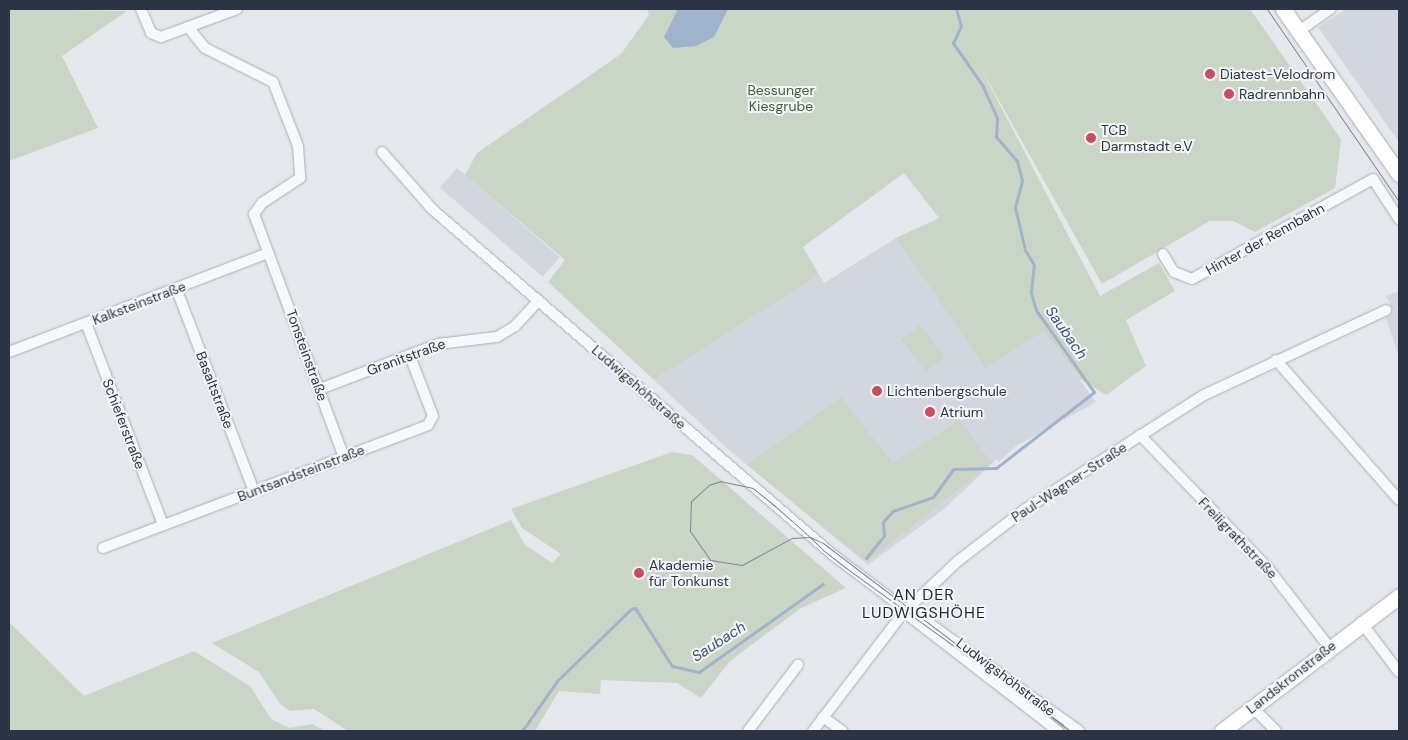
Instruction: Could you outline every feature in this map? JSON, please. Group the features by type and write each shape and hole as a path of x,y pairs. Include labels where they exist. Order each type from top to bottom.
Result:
{"main road":[{"path":"1283,9 1399,174"},
{"name":"Landskronstraße","path":"1361,622 1399,588"},
{"name":"Landskronstraße","path":"1222,731 1361,622 1399,596"}],"street":[{"path":"141,9 156,37 237,9"},
{"path":"1299,32 1331,9"},
{"name":"Tonsteinstraße","path":"188,27 205,48 273,82 298,146 300,178 262,203 254,214 344,457"},
{"name":"Ludwigshöhstraße","path":"382,152 432,209 833,555 906,610 1058,731"},
{"name":"Hinter der Rennbahn","path":"1163,254 1174,272 1192,279 1373,180 1399,219"},
{"name":"Kalksteinstraße","path":"9,352 268,253"},
{"name":"Basaltstraße","path":"176,288 254,491"},
{"name":"Granitstraße","path":"320,389 449,341 497,337 515,326 539,300"},
{"name":"Paul-Wagner-Straße","path":"813,731 906,610 958,560 1024,510 1204,395 1386,310"},
{"name":"Schieferstraße","path":"86,323 163,526"},
{"name":"Buntsandsteinstraße","path":"103,548 344,457 433,421 410,356"},
{"path":"1276,360 1399,500"},
{"name":"Freiligrathstraße","path":"1140,435 1268,568 1329,647"},
{"name":"Ludwigshöhstraße","path":"906,610 1079,731"},
{"path":"1361,622 1399,672"},
{"path":"748,731 798,665"},
{"path":"1252,707 1276,731"},
{"path":"823,717 842,731"}],"shaded area":[{"path":"1346,9 1399,9 1399,142 1318,27"},
{"path":"457,168 560,257 543,277 440,188"},
{"name":"Lichtenbergschule","path":"896,238 939,301 1044,331 1096,402 1016,446 999,462 997,459 945,508 868,565 729,450 654,380 819,275 824,283"},
{"path":"1399,291 1399,355 1385,316 1394,312 1386,296"}],"green space":[{"path":"9,9 127,11 62,56 98,128 9,161"},
{"name":"Bessunger Kiesgrube","path":"647,9 1250,9 1341,139 1335,188 1255,232 1233,221 1210,221 1102,284 978,63 1100,296 1159,263 1175,291 1126,320 1146,366 1106,395 1080,379 1044,331 985,368 896,238 939,218 904,173 803,247 819,275 654,380 548,282 565,260 465,175 477,153 621,54 649,15"},
{"path":"920,325 945,357 926,372 901,340"},
{"path":"841,397 893,463 959,420 992,463 867,562 747,465"},
{"path":"672,452 692,455 846,588 801,608 730,661 701,698 677,683 601,680 600,694 559,691 535,731 348,731 314,709 290,711 280,704 259,672 212,643 511,520 525,545 552,563 561,554 522,528 511,509"},
{"path":"9,622 84,696 194,651 250,686 271,719 290,728 312,724 325,731 9,731"}],"water":[{"path":"678,9 728,9 714,37 696,46 673,48 664,37"}],"waterway":[{"name":"Saubach","path":"866,558 884,536 883,522 893,511 933,497 953,469 996,468 1094,392 1036,310 1031,292 1034,265 1025,250 1015,207 1022,180 1017,161 996,137 997,118 983,86 953,43 961,26 956,9"},
{"name":"Saubach","path":"522,731 557,681 631,609 635,608 672,666 699,672 823,584"}],"tram line":[{"path":"1267,9 1399,202"},
{"path":"1063,725 846,568 823,550 810,537 753,488 721,481 709,485 691,501 690,531 710,560 742,565 792,538 810,537 823,543 1071,731"}],"place":[{"name":"Diatest-Velodrom","path":"1210,74"},
{"name":"Radrennbahn","path":"1229,94"},
{"name":"TCB Darmstadt e.V","path":"1091,138"},
{"name":"Lichtenbergschule","path":"877,391"},
{"name":"Atrium","path":"930,412"},
{"name":"Akademie für Tonkunst","path":"639,573"}],"district":[{"name":"AN DER LUDWIGSHÖHE","path":"924,604"}]}
